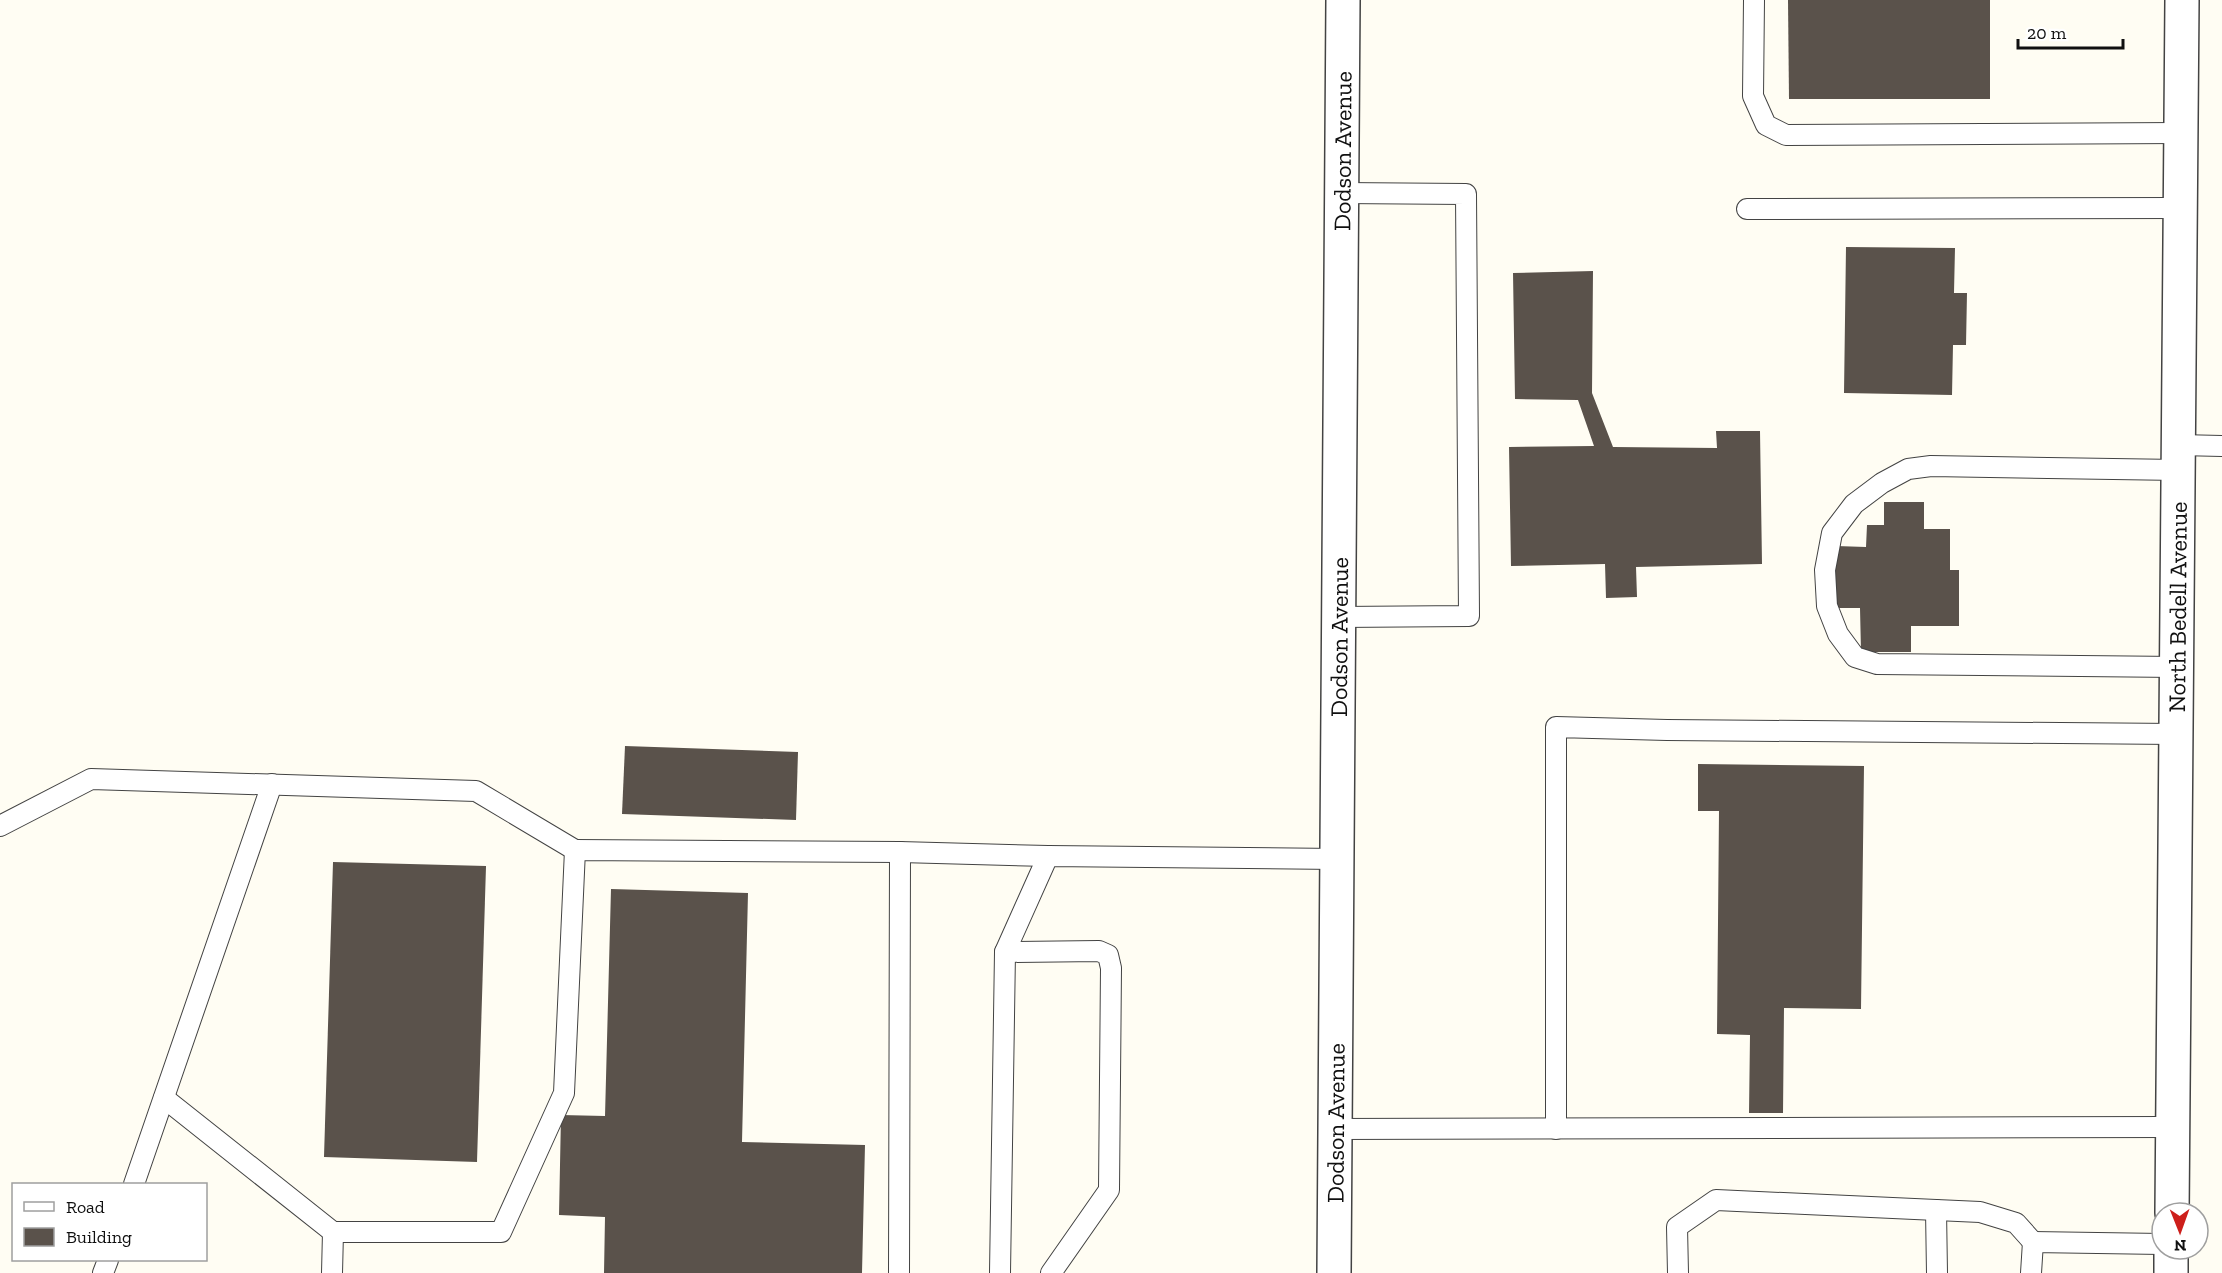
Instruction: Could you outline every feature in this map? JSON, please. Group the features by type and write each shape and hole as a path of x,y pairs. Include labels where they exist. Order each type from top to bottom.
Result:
{"street":[{"name":"Dodson Avenue","path":"1334,1273 1342,0"},
{"name":"North Bedell Avenue","path":"2172,1201 2182,0"}],"lane":[{"path":"1754,0 1753,96 1766,124 1786,135 2181,133"},
{"path":"1338,617 1469,616 1466,194 1341,193"},
{"path":"1747,210 2181,208"},
{"path":"2176,667 1877,664 1855,657 1838,634 1827,606 1825,570 1832,533 1854,504 1882,483 1908,469 1930,466 2178,458 2222,446"},
{"path":"1557,1129 1556,727 2176,734"},
{"path":"0,826 91,779 476,791 575,850 900,852 1337,859"},
{"path":"135,1183 272,784"},
{"path":"164,1098 333,1232 501,1232 564,1093 575,850"},
{"path":"899,1273 900,852"},
{"path":"1000,1273 1005,952 1048,855"},
{"path":"1005,952 1099,951 1108,955 1111,968 1109,1190 1051,1273"},
{"path":"1335,1129 2172,1127"},
{"path":"1677,1273 1677,1227 1716,1200 1980,1212 2016,1223 2033,1242 2031,1273"},
{"path":"1936,1210 1936,1273"},
{"path":"332,1273 333,1232"},
{"path":"2033,1242 2150,1244"}],"building":[{"path":"1788,0 1990,0 1990,99 1789,99"},
{"path":"1846,247 1955,248 1954,293 1967,293 1966,345 1953,345 1952,395 1844,393"},
{"path":"1593,271 1592,393 1613,447 1717,448 1716,431 1760,431 1762,564 1636,567 1637,597 1606,598 1605,564 1511,566 1509,447 1594,446 1578,400 1515,399 1513,273"},
{"path":"1884,502 1924,502 1924,529 1950,529 1950,570 1959,570 1959,626 1911,626 1911,652 1861,652 1860,608 1836,608 1836,546 1866,547 1867,525 1884,525"},
{"path":"625,746 798,752 796,820 622,814"},
{"path":"1698,764 1864,766 1861,1009 1784,1008 1783,1113 1749,1113 1750,1035 1717,1034 1719,811 1698,811"},
{"path":"333,862 486,866 477,1162 324,1157"},
{"path":"611,889 748,893 742,1142 865,1145 862,1273 604,1273 605,1217 559,1215 561,1115 605,1116"}]}
